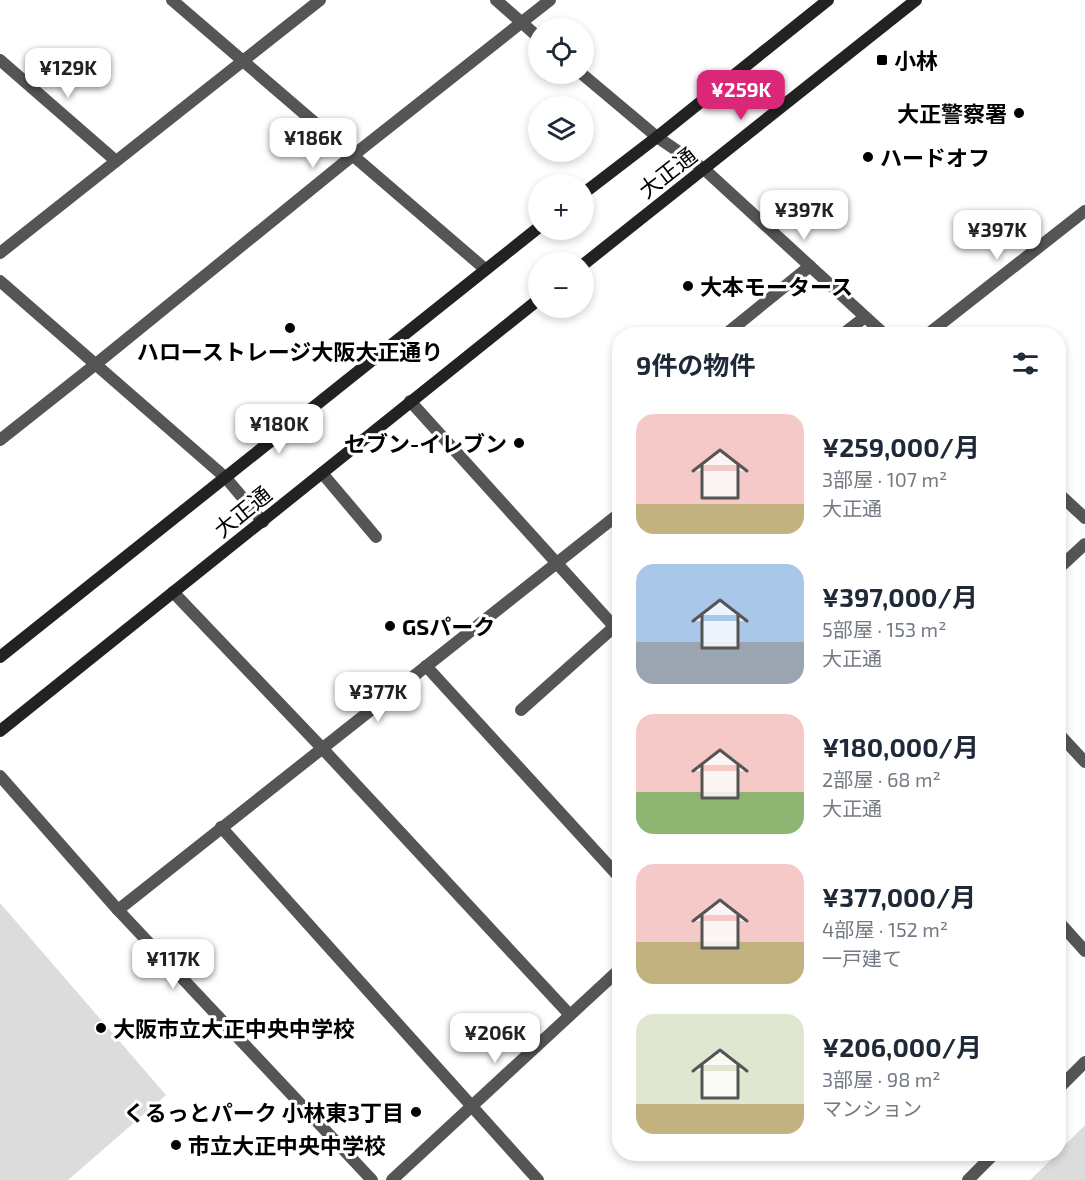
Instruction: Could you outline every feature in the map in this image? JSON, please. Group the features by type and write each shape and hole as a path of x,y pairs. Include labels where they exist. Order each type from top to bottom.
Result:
{"main road":[{"name":"大正通","path":"594,185 828,0"},
{"name":"大正通","path":"594,256 916,0"},
{"name":"大正通","path":"0,657 528,236"},
{"name":"大正通","path":"0,731 528,308"}],"street":[{"path":"172,0 485,269"},
{"path":"0,253 320,0"},
{"path":"496,0 528,28"},
{"path":"0,440 352,156 550,0"},
{"path":"0,60 116,161"},
{"path":"594,84 657,137 704,169 876,327"},
{"path":"937,327 1085,211"},
{"path":"735,327 810,266"},
{"path":"0,281 226,478 262,522"},
{"path":"852,327 865,317"},
{"path":"410,401 612,624"},
{"path":"322,473 376,537"},
{"path":"1066,500 1085,518"},
{"path":"118,910 612,519"},
{"path":"1066,561 1085,544"},
{"path":"173,592 322,748 570,1015"},
{"path":"521,710 612,634"},
{"path":"426,666 612,870"},
{"path":"1066,742 1085,762"},
{"path":"0,776 118,910 372,1180"},
{"path":"221,827 538,1180"},
{"path":"1066,930 1085,951"},
{"path":"392,1180 612,976"},
{"path":"1066,1082 1085,1062"},
{"path":"968,1180 987,1161"}],"shaded area":[{"path":"0,903 166,1095 68,1180 0,1180"},
{"path":"1085,1125 1085,1180 1030,1180 1050,1161 1066,1161 1066,1144"}],"place":[{"name":"小林","path":"882,60"},
{"name":"大正警察署","path":"1019,113"},
{"name":"ハードオフ","path":"868,157"},
{"name":"大本モータース","path":"688,286"},
{"name":"ハローストレージ大阪大正通り","path":"290,328"},
{"name":"セブン-イレブン","path":"519,443"},
{"name":"GSパーク","path":"390,626"},
{"name":"大阪市立大正中央中学校","path":"101,1028"},
{"name":"くるっとパーク 小林東3丁目","path":"416,1112"},
{"name":"市立大正中央中学校","path":"176,1145"}]}
